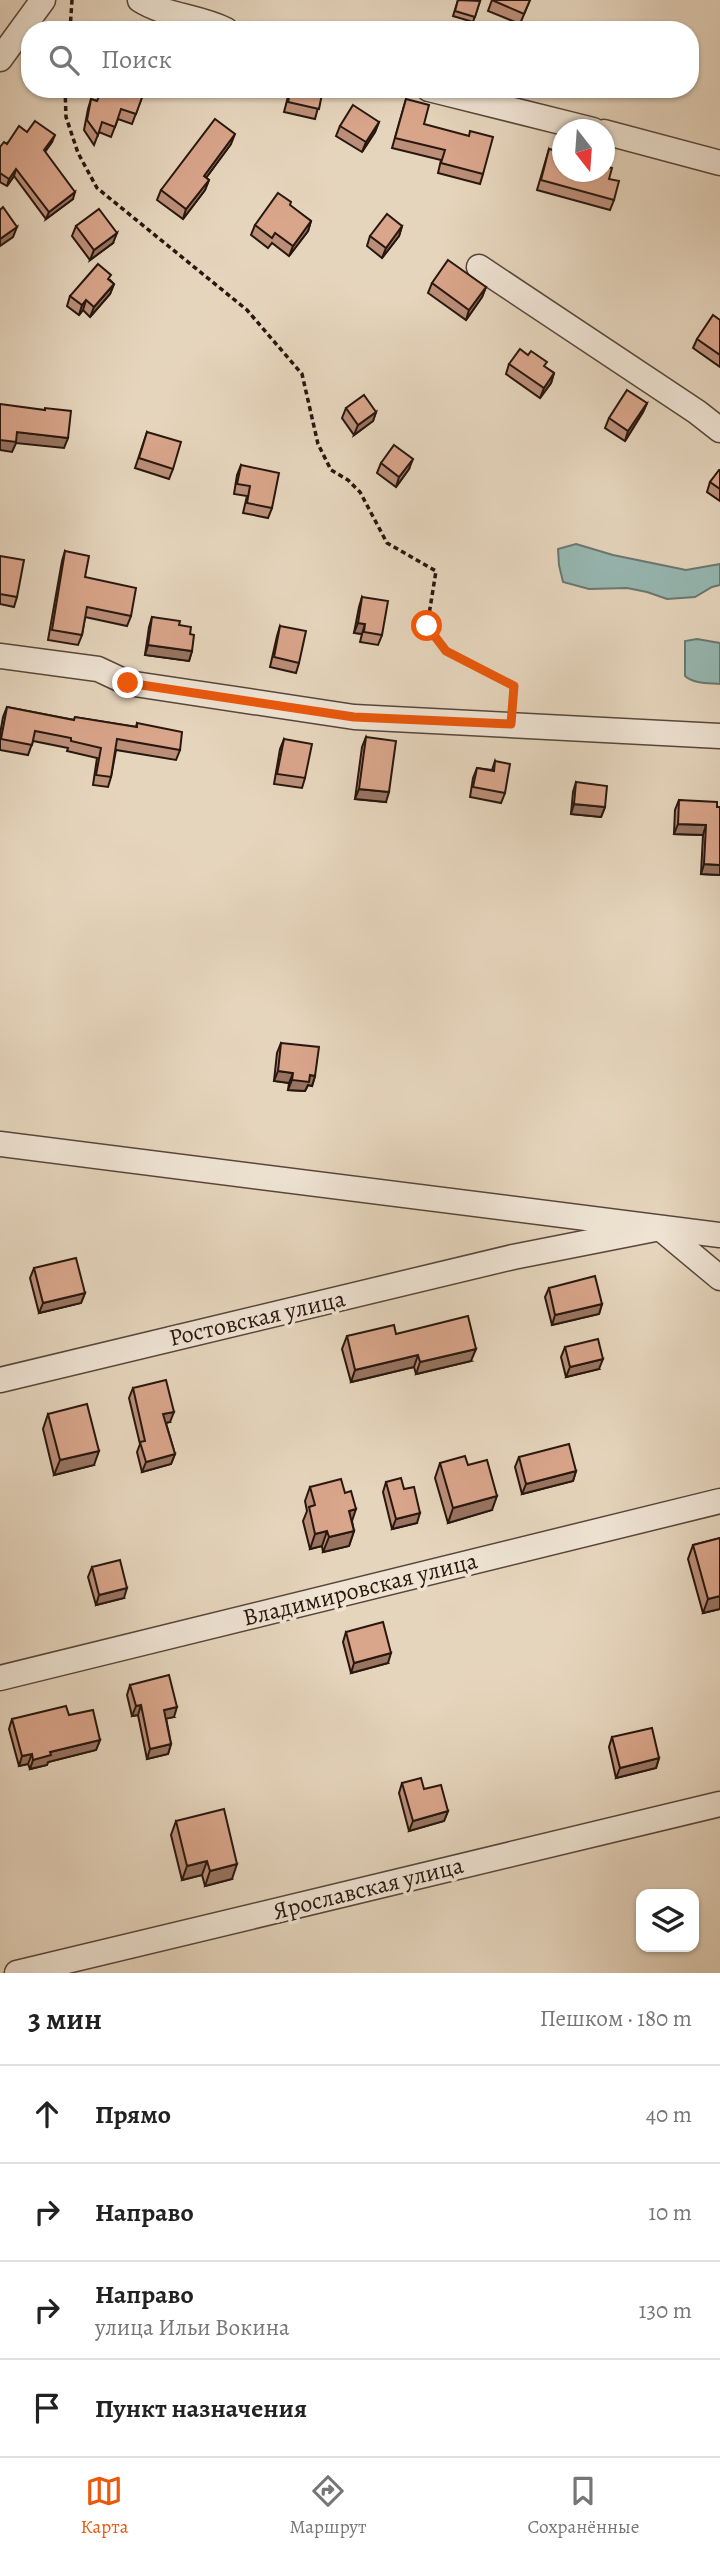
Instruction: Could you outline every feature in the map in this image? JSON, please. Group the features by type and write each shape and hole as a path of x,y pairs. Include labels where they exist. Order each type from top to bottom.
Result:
{"street":[{"path":"28,21 43,0"},
{"path":"140,0 149,5 209,21"},
{"path":"0,59 21,30"},
{"path":"465,98 552,120"},
{"path":"615,135 720,163"},
{"path":"479,267 720,430"},
{"path":"0,656 98,669 128,683 354,717 720,736"},
{"path":"0,1144 720,1235"},
{"path":"660,1227 720,1278"},
{"name":"Ростовская улица","path":"0,1380 513,1257 660,1227"},
{"name":"Владимировская улица","path":"0,1678 720,1501"},
{"name":"Ярославская улица","path":"17,1973 720,1804"}],"path":[{"path":"71,21 72,0"},
{"path":"65,98 66,117 78,153 97,188 247,310 302,374 318,444 331,470 348,480 360,492 387,543 436,571 427,626 446,651 514,686 511,724"}],"water":[{"path":"576,544 613,555 686,570 720,564 720,585 695,597 667,599 627,588 589,589 563,582 558,549"},
{"path":"697,639 720,643 720,684 697,682 685,676 685,641"}],"building":[{"path":"458,0 480,1 475,17 455,11"},
{"path":"492,0 530,0 524,14"},
{"path":"98,98 142,98 136,114 121,109 115,127 102,122 98,135 87,120 91,99 97,101"},
{"path":"289,98 321,98 319,109 288,102"},
{"path":"406,99 429,105 424,124 469,136 470,131 493,137 483,174 441,163 445,150 395,138"},
{"path":"353,105 379,122 366,142 340,126"},
{"path":"215,119 235,134 204,176 209,180 186,209 161,190"},
{"path":"35,121 55,135 44,150 75,192 49,212 16,169 9,179 0,173 0,147 4,142 7,144 19,126 27,132"},
{"path":"549,149 552,150 552,182 619,181 614,200 541,180"},
{"path":"278,193 311,221 293,246 275,233 272,238 255,225"},
{"path":"3,207 17,227 0,239 0,210"},
{"path":"99,209 117,233 94,250 76,226"},
{"path":"387,214 402,226 386,248 370,236"},
{"path":"448,260 486,287 469,310 432,283"},
{"path":"98,264 111,275 108,279 114,284 94,307 86,300 82,305 70,296"},
{"path":"713,315 720,320 720,355 697,339"},
{"path":"520,349 528,355 531,351 547,362 544,366 554,373 544,388 509,364"},
{"path":"627,390 647,403 628,431 609,418"},
{"path":"364,395 376,412 358,425 346,408"},
{"path":"0,404 71,411 68,438 17,432 16,442 0,440"},
{"path":"147,432 181,442 173,469 139,458"},
{"path":"394,445 413,459 399,477 381,463"},
{"path":"241,465 279,473 272,508 247,503 250,486 237,484"},
{"path":"720,470 720,489 710,482"},
{"path":"65,551 89,556 85,577 136,588 131,616 87,607 82,635 52,630"},
{"path":"0,556 24,560 17,597 0,594"},
{"path":"362,597 388,601 382,635 364,632 365,624 358,623"},
{"path":"152,617 180,621 179,625 191,627 190,634 194,635 192,651 148,645"},
{"path":"280,626 306,631 299,663 274,657"},
{"path":"7,707 74,720 75,717 137,727 137,723 182,732 180,750 117,739 111,777 96,775 101,748 71,741 71,738 35,731 32,745 1,739"},
{"path":"366,737 396,741 389,792 359,789"},
{"path":"284,739 312,744 305,778 277,774"},
{"path":"495,761 510,764 505,793 473,787 477,768 494,771"},
{"path":"576,782 607,786 605,807 574,804"},
{"path":"679,800 717,802 717,807 720,807 720,865 704,864 706,825 678,824"},
{"path":"281,1043 319,1047 315,1076 310,1075 309,1082 292,1080 293,1073 278,1071"},
{"path":"76,1258 85,1293 43,1303 34,1268"},
{"path":"595,1276 602,1304 555,1315 549,1288"},
{"path":"468,1316 476,1349 420,1362 418,1355 355,1370 347,1336 394,1325 396,1334"},
{"path":"598,1339 603,1359 570,1367 565,1347"},
{"path":"166,1380 174,1412 163,1414 175,1454 146,1462 140,1442 145,1441 133,1388"},
{"path":"87,1404 99,1451 60,1460 48,1414"},
{"path":"569,1444 576,1471 526,1484 519,1457"},
{"path":"465,1456 468,1465 487,1460 497,1496 453,1508 440,1463"},
{"path":"401,1478 404,1489 414,1487 420,1513 396,1519 386,1482"},
{"path":"341,1479 345,1493 351,1491 356,1509 349,1511 354,1531 329,1537 327,1531 315,1534 309,1507 315,1505 310,1487"},
{"path":"720,1538 720,1596 708,1599 693,1545"},
{"path":"120,1560 127,1588 99,1595 92,1567"},
{"path":"383,1622 391,1653 354,1663 346,1632"},
{"path":"169,1675 177,1707 164,1710 171,1744 150,1749 141,1705 136,1706 130,1685"},
{"path":"66,1706 69,1715 93,1710 100,1740 50,1752 51,1755 33,1760 32,1754 22,1756 12,1719"},
{"path":"652,1728 659,1758 620,1768 612,1737"},
{"path":"421,1778 424,1789 441,1785 448,1811 413,1821 402,1783"},
{"path":"224,1809 237,1864 210,1871 207,1861 187,1866 176,1821"}],"route":[{"path":"128,683 354,717 511,724 514,686 446,651 427,626"}]}
